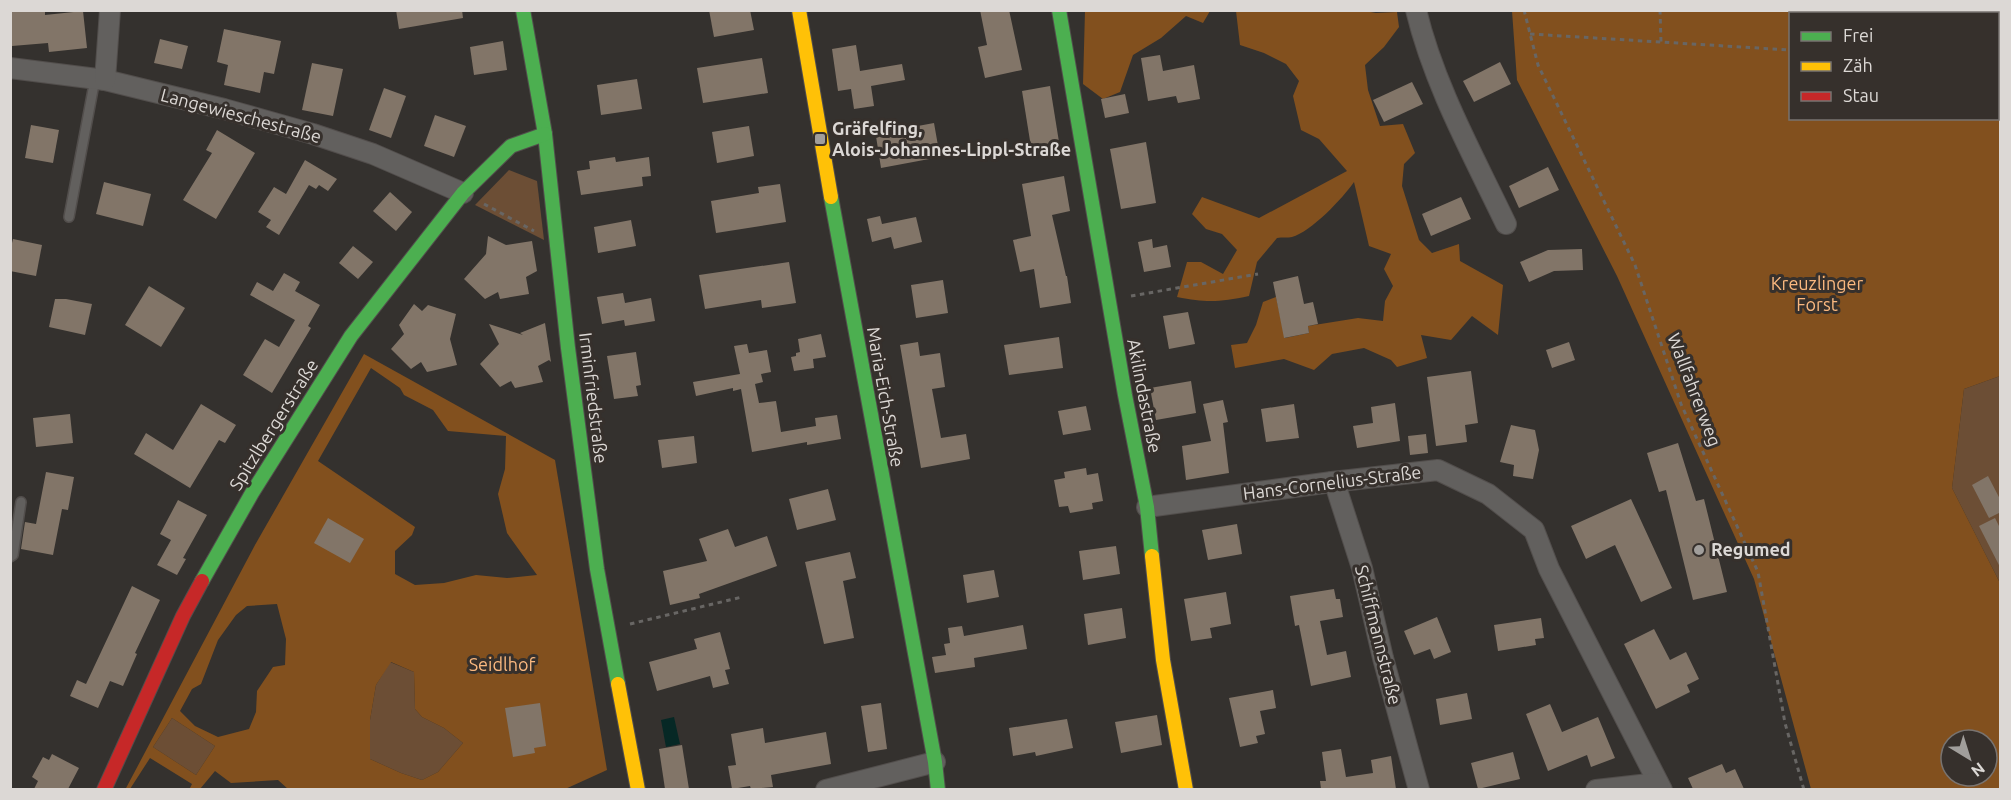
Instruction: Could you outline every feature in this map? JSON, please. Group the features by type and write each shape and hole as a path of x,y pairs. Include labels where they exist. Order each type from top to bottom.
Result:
{"street":[{"path":"100,80 110,10"},
{"name":"Irminfriedstraße","path":"523,10 545,134 568,348 597,569 638,789"},
{"name":"Maria-Eich-Straße","path":"799,10 822,150 938,789"},
{"name":"Akilindastraße","path":"1059,10 1108,300 1147,507 1163,660 1186,789"},
{"path":"1416,10 1445,92 1506,224"},
{"name":"Langewieschestraße","path":"10,68 100,80 224,109 314,134 373,154 463,193"},
{"name":"Spitzlbergerstraße","path":"104,789 183,616 252,493 351,336 463,193 511,146 545,134"},
{"name":"Hans-Cornelius-Straße","path":"1147,507 1438,470 1488,494 1534,530 1549,569 1660,786"},
{"name":"Schiffmannstraße","path":"1332,482 1336,487 1362,568 1383,658 1419,789"},
{"path":"826,789 934,762"},
{"path":"1596,789 1660,786"}],"lane":[{"path":"69,217 100,80"},
{"path":"10,557 13,555 21,502"}],"path":[{"name":"Wallfahrerweg","path":"1524,10 1538,65 1635,265 1681,404 1758,572 1785,723 1804,789"},
{"path":"1660,10 1661,42"},
{"path":"1530,34 1789,50"},
{"path":"463,193 557,243"},
{"path":"1108,300 1258,274"},
{"path":"609,629 742,597"}],"shaded area":[{"path":"509,170 537,181 544,240 475,205"},
{"path":"2000,376 2000,583 1952,488 1964,389"},
{"path":"390,662 414,672 415,709 422,717 444,728 463,743 438,772 422,780 370,759 370,720 376,685"},
{"path":"172,718 215,746 196,775 153,747"}],"green space":[{"path":"1359,10 1376,13 1397,12 1399,27 1384,47 1365,65 1368,90 1380,126 1403,124 1415,153 1404,164 1402,186 1419,240 1432,253 1459,244 1460,261 1503,285 1498,335 1472,316 1451,340 1421,335 1427,358 1397,367 1391,360 1364,348 1332,354 1314,370 1284,359 1235,368 1231,345 1247,343 1256,325 1263,302 1276,297 1285,338 1309,333 1308,326 1358,318 1383,321 1385,301 1393,286 1384,269 1391,254 1369,246 1354,182 1335,205 1308,229 1292,237 1277,238 1257,262 1249,296 1213,301 1177,297 1187,262 1201,262 1223,274 1237,250 1222,234 1206,229 1192,214 1202,197 1259,218 1347,171 1319,139 1301,130 1293,96 1299,81 1286,64 1240,45 1236,11"},
{"path":"1085,11 1210,11 1203,23 1186,16 1161,38 1133,55 1120,92 1103,99 1083,84"},
{"name":"Kreuzlinger Forst","path":"1512,11 2000,11 2000,376 1964,389 1952,488 2000,583 2000,789 1811,789 1754,579 1617,276 1517,80"},
{"name":"Seidlhof","path":"364,354 555,460 607,770 563,790 288,789 278,780 231,783 215,771 200,789 189,790 192,784 150,758 130,789 125,790 255,545","holes":["371,368 400,388 404,395 433,410 448,431 506,436 505,469 498,494 507,533 537,575 507,578 476,575 444,583 415,585 395,574 395,551 412,535 415,527 318,461","277,604 286,639 285,665 273,667 257,691 256,712 249,729 218,737 195,726 180,711 192,689 201,684 218,640 236,615 247,606","391,662 414,672 415,709 422,717 444,728 463,743 438,772 422,780 370,759 370,720 376,685","172,718 215,746 196,775 153,747"]}],"water":[{"path":"674,717 680,744 666,747 661,720"}],"building":[{"path":"10,10 45,10 45,15 83,11 87,48 49,52 48,43 12,46"},
{"path":"396,10 462,10 463,18 399,29"},
{"path":"709,10 750,10 754,30 714,37"},
{"path":"980,10 1009,10 1022,70 985,78 978,47 987,45"},
{"path":"224,29 281,41 274,74 264,72 260,93 224,85 228,65 217,62"},
{"path":"160,39 188,46 182,69 154,63"},
{"path":"503,41 507,70 474,75 470,47"},
{"path":"856,45 860,71 902,64 905,80 871,86 874,106 854,109 851,89 838,91 832,49"},
{"path":"1160,55 1163,71 1194,65 1200,99 1178,103 1176,96 1148,101 1141,58"},
{"path":"762,58 768,93 703,103 697,68"},
{"path":"1500,62 1511,84 1474,102 1463,81"},
{"path":"312,63 343,69 333,116 302,110"},
{"path":"637,79 642,109 601,115 597,85"},
{"path":"1412,82 1423,104 1384,122 1373,100"},
{"path":"1050,86 1059,142 1031,147 1022,91"},
{"path":"384,88 406,96 391,138 369,130"},
{"path":"1125,94 1129,113 1105,118 1101,99"},
{"path":"435,115 466,126 454,157 424,146"},
{"path":"934,123 940,157 881,168 875,130 895,127 896,130"},
{"path":"31,125 59,130 53,163 25,158"},
{"path":"749,126 754,156 717,163 712,132"},
{"path":"217,130 255,153 216,219 183,200 212,153 206,150"},
{"path":"1146,142 1156,203 1121,209 1110,149"},
{"path":"615,157 616,162 649,157 651,176 642,177 643,186 581,195 577,171 590,169 589,161"},
{"path":"305,160 337,179 328,191 319,185 316,189 309,185 279,235 266,227 271,220 258,212 274,187 286,194"},
{"path":"1548,167 1559,190 1519,208 1509,186"},
{"path":"1064,176 1070,211 1052,215 1071,303 1040,308 1034,269 1020,272 1013,240 1031,236 1022,184"},
{"path":"104,182 151,194 143,226 96,214"},
{"path":"780,184 786,222 716,233 711,201 759,193 758,187"},
{"path":"390,192 412,212 396,231 373,211"},
{"path":"1461,197 1471,219 1431,236 1422,214"},
{"path":"880,216 882,224 916,217 922,242 894,249 891,237 872,242 867,219"},
{"path":"631,220 636,246 598,253 594,227"},
{"path":"488,236 506,245 532,241 537,271 526,277 529,294 500,299 498,292 485,299 464,279 486,254"},
{"path":"13,239 42,245 36,276 10,271 10,251"},
{"path":"1152,239 1153,248 1167,245 1171,267 1144,272 1138,242"},
{"path":"353,246 373,262 358,279 339,263"},
{"path":"1582,249 1583,270 1554,271 1529,282 1520,262 1548,250"},
{"path":"789,262 796,303 762,308 761,300 705,309 699,275"},
{"path":"284,273 300,282 295,291 320,305 308,326 311,328 272,393 243,375 265,339 279,347 295,320 250,295 257,282 273,291"},
{"path":"1298,276 1304,304 1313,302 1318,324 1308,326 1309,333 1284,338 1273,282"},
{"path":"943,280 948,313 916,318 911,285"},
{"path":"149,286 185,308 161,347 125,325"},
{"path":"623,293 625,303 651,298 655,321 625,326 624,320 602,324 597,297"},
{"path":"55,299 92,304 85,335 49,327"},
{"path":"414,304 422,311 428,305 456,314 450,339 457,365 427,372 421,362 411,369 391,349 404,334 399,325"},
{"path":"1188,312 1195,344 1169,349 1163,316"},
{"path":"545,323 551,362 549,360 538,366 543,382 515,388 511,381 500,387 480,364 499,344 489,324 523,335 520,333"},
{"path":"821,334 826,357 813,359 814,368 794,371 791,357 800,352 798,339"},
{"path":"1059,337 1063,368 1009,375 1004,345"},
{"path":"918,342 920,356 940,353 945,387 932,389 941,438 966,434 970,459 921,468 900,345"},
{"path":"1569,342 1575,360 1552,368 1546,350"},
{"path":"747,344 749,353 767,350 771,372 761,374 763,382 755,384 759,403 776,401 781,432 816,426 815,418 837,415 841,439 807,445 807,442 752,452 741,389 733,391 733,388 696,396 693,382 740,374 734,346"},
{"path":"636,352 641,385 636,386 638,396 614,399 607,356"},
{"path":"1471,371 1478,423 1465,425 1467,442 1436,446 1427,377"},
{"path":"1191,381 1196,413 1156,420 1150,388"},
{"path":"1223,400 1228,422 1223,423 1229,473 1186,480 1182,446 1211,441 1203,404"},
{"path":"1395,403 1400,441 1357,448 1353,426 1373,423 1371,407"},
{"path":"201,404 236,425 225,443 219,440 190,488 134,454 146,433 173,450"},
{"path":"1294,404 1299,438 1266,442 1261,409"},
{"path":"1086,406 1091,430 1063,435 1058,411"},
{"path":"70,414 73,443 36,447 33,418"},
{"path":"1511,425 1535,430 1539,450 1533,479 1513,476 1514,465 1500,462"},
{"path":"1426,434 1428,453 1410,455 1408,436"},
{"path":"694,436 697,463 662,468 658,440"},
{"name":"Regumed","path":"1678,443 1696,501 1704,499 1727,592 1693,600 1666,490 1659,492 1647,453"},
{"path":"1086,468 1087,475 1098,473 1103,501 1092,503 1093,509 1070,513 1068,506 1059,507 1054,480 1065,478 1064,472"},
{"path":"46,472 74,477 68,510 62,509 53,555 21,549 25,522 36,524"},
{"path":"1988,476 2001,501 2001,512 1989,518 1972,485"},
{"path":"828,489 836,520 797,530 789,499"},
{"path":"1631,499 1672,588 1641,602 1615,545 1586,559 1571,526"},
{"path":"178,500 207,515 183,558 186,559 177,575 157,565 171,540 160,534"},
{"path":"328,518 364,539 350,563 314,543"},
{"path":"1995,518 2001,530 2001,569 1979,526"},
{"path":"1237,524 1242,554 1208,560 1202,530"},
{"path":"728,529 735,547 767,536 777,566 699,594 700,598 670,605 663,571 707,561 699,539"},
{"path":"1116,546 1120,574 1083,580 1079,551"},
{"path":"850,552 856,578 843,581 854,638 824,644 805,562"},
{"path":"994,570 999,597 967,603 963,575"},
{"path":"132,586 160,600 135,653 137,654 123,686 110,681 98,708 70,696 77,680 86,684"},
{"path":"1334,589 1336,599 1340,599 1343,617 1320,621 1327,655 1346,651 1351,677 1311,686 1299,625 1295,626 1290,596"},
{"path":"1226,592 1231,624 1210,628 1212,638 1191,641 1184,599"},
{"path":"1122,608 1126,638 1088,645 1084,614"},
{"path":"1437,617 1451,652 1434,659 1430,649 1414,655 1404,631"},
{"path":"1541,618 1544,638 1535,639 1536,645 1498,651 1494,625"},
{"path":"1023,625 1027,649 974,658 975,667 935,673 932,657 946,655 944,644 950,643 948,628 962,626 964,636"},
{"path":"1654,629 1670,660 1686,652 1699,679 1687,685 1690,692 1656,709 1624,644"},
{"path":"720,632 730,669 725,670 729,684 713,688 710,676 657,691 649,662 697,649 694,639"},
{"path":"1273,690 1276,708 1260,711 1265,734 1256,736 1258,743 1240,747 1229,698"},
{"path":"1467,693 1472,719 1440,725 1436,699"},
{"path":"540,703 546,746 534,748 535,753 513,757 505,708"},
{"path":"881,703 887,749 868,752 861,706"},
{"path":"1550,704 1562,732 1598,717 1615,758 1591,767 1587,755 1548,771 1526,714"},
{"path":"1157,715 1162,745 1121,753 1115,722"},
{"path":"1067,719 1073,748 1036,756 1035,752 1013,756 1009,728"},
{"path":"763,728 765,743 826,732 831,764 771,775 773,787 751,789 750,786 732,789 728,766 736,765 731,734"},
{"path":"682,745 689,789 665,789 659,749"},
{"path":"1341,749 1346,777 1373,773 1371,760 1391,756 1396,789 1321,789 1320,781 1326,781 1322,752"},
{"path":"1513,752 1520,779 1478,789 1471,763"},
{"path":"52,754 79,768 68,789 34,789 38,781 32,777 43,757 49,760"},
{"path":"1722,764 1726,773 1735,769 1744,789 1693,789 1688,778"}],"traffic: fast":[{"path":"523,10 545,134 568,348 597,569 618,684"},
{"path":"1059,10 1125,395 1147,507 1152,556"},
{"path":"202,581 252,493 351,336 463,193 511,146 545,134"},
{"path":"831,197 935,762 938,790"}],"traffic: slow":[{"path":"799,10 831,197"},
{"path":"1152,556 1163,660 1186,790"},
{"path":"618,684 638,790"}],"traffic: jam":[{"path":"104,790 183,616 202,581"}],"place":[{"name":"Gräfelfing, Alois-Johannes-Lippl-Straße","path":"820,139"},
{"name":"Regumed","path":"1699,550"}]}
